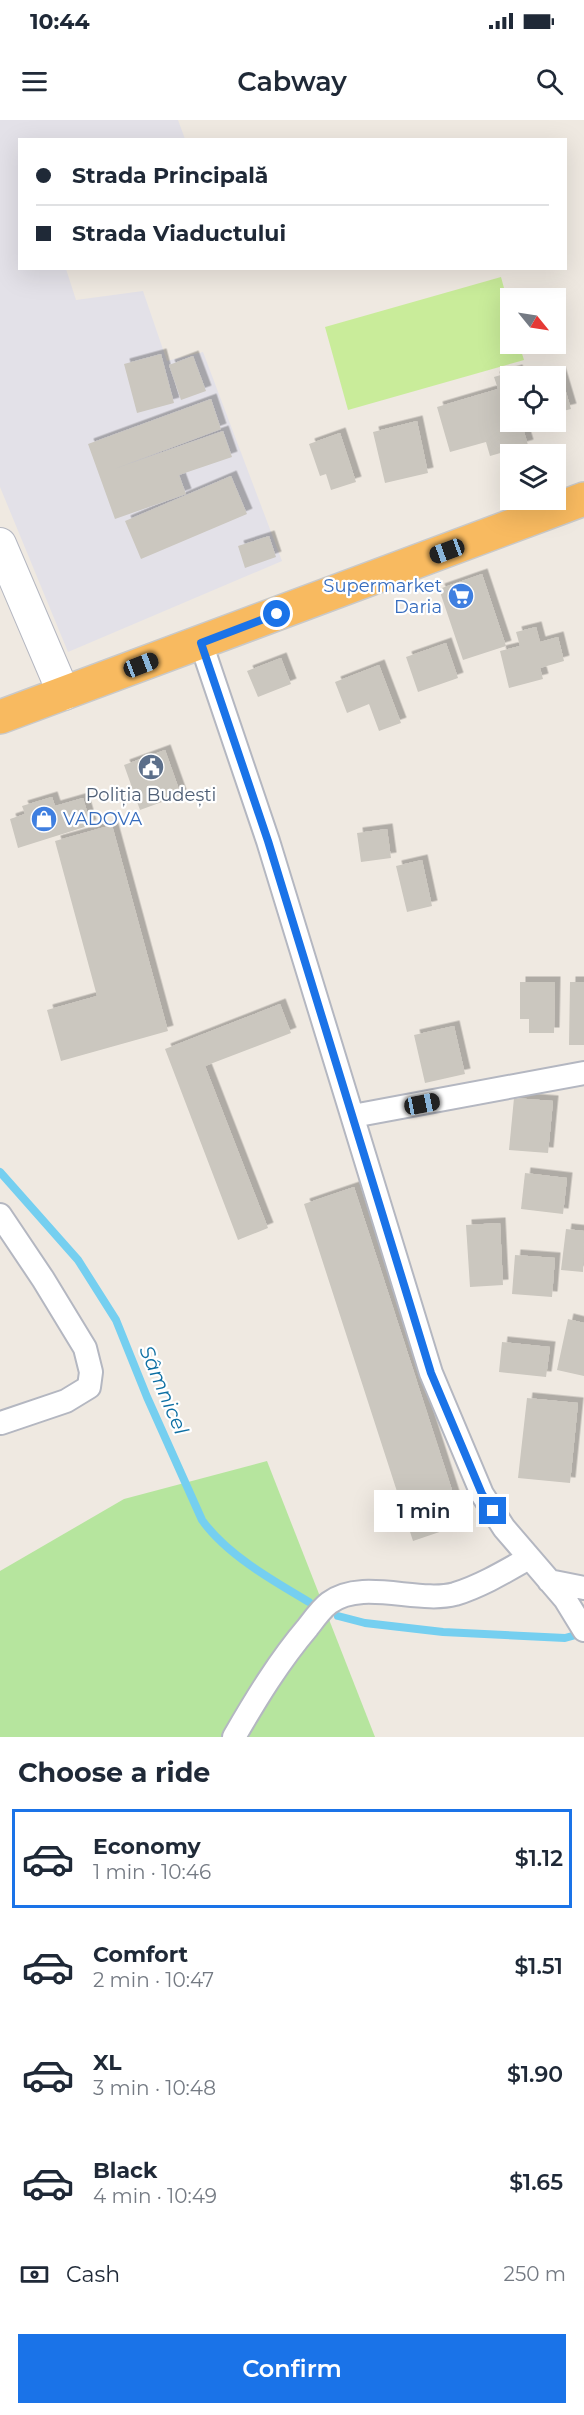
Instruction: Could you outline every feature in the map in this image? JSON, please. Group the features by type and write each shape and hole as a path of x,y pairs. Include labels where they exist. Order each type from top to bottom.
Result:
{"highway":[{"path":"0,717 584,499"}],"main road":[{"path":"0,544 64,694"}],"street":[{"path":"201,643 268,841 431,1373 453,1430 482,1494 504,1527 582,1625"},
{"path":"353,1116 584,1073"},
{"path":"0,1215 43,1278 85,1348 91,1372 89,1387 66,1401 1,1423"},
{"path":"234,1737 290,1648 329,1603 345,1595 365,1592 407,1595 454,1594 499,1575 530,1558"},
{"path":"549,1581 584,1588"}],"shaded area":[{"path":"0,120 178,120 185,138 18,138 18,270 66,270 76,300 143,291 167,361 203,352 282,561 68,652 0,487"}],"green space":[{"path":"501,277 504,288 500,288 500,354 522,354 524,360 348,410 325,327"},
{"path":"267,1461 375,1737 0,1737 0,1571 124,1499"}],"building":[{"path":"161,354 174,403 137,413 124,364"},
{"path":"193,356 206,391 181,400 169,365"},
{"path":"500,375 500,432 524,432 528,444 500,444 500,453 490,456 486,442 450,452 437,407 498,389 494,377"},
{"path":"566,392 571,409 566,410"},
{"path":"211,399 221,429 114,469 223,431 232,457 179,475 186,494 115,519 88,444"},
{"path":"417,421 428,473 385,483 373,432"},
{"path":"340,433 356,482 331,490 326,474 320,476 309,444"},
{"path":"231,476 247,514 141,559 125,521"},
{"path":"269,536 276,557 245,568 238,546"},
{"path":"482,574 506,646 463,660 439,589"},
{"path":"536,627 540,642 558,637 564,661 540,668 543,679 509,688 500,651 520,646 516,632"},
{"path":"446,643 458,678 418,692 406,657"},
{"path":"281,658 291,684 258,697 247,671"},
{"path":"379,665 401,723 379,731 369,704 347,713 335,682"},
{"path":"165,750 181,795 140,810 124,765"},
{"path":"52,797 55,806 83,798 91,825 18,848 10,819 25,814 22,806"},
{"path":"112,825 168,1031 61,1061 47,1010 97,996 55,841"},
{"path":"387,829 391,858 361,862 357,833"},
{"path":"422,860 432,906 407,912 396,866"},
{"path":"520,982 555,982 554,1033 529,1033 529,1019 520,1019"},
{"path":"570,982 584,982 584,1045 569,1045"},
{"path":"280,1004 291,1033 205,1066 268,1228 238,1240 165,1049"},
{"path":"454,1026 465,1074 425,1083 414,1035"},
{"path":"514,1098 553,1101 548,1153 509,1150"},
{"path":"525,1173 567,1178 563,1214 521,1209"},
{"path":"354,1187 463,1524 413,1541 304,1204"},
{"path":"500,1223 503,1285 470,1287 466,1225"},
{"path":"566,1229 584,1231 583,1272 561,1270"},
{"path":"515,1255 555,1258 552,1297 512,1294"},
{"path":"568,1319 584,1323 584,1376 557,1370"},
{"path":"502,1342 550,1347 546,1377 499,1372"},
{"path":"527,1398 578,1403 570,1483 518,1478"}],"waterway":[{"name":"Sâmnicel","path":"0,1172 78,1260 116,1320 147,1397 202,1520 237,1555 309,1602"},
{"name":"Sâmnicel","path":"338,1616 365,1623 443,1632 565,1638 583,1633"}],"place":[{"name":"Supermarket Daria","path":"461,596"},
{"name":"Poliția Budești","path":"151,767"},
{"name":"VADOVA","path":"44,819"}],"route":[{"path":"277,614 201,643 268,841 431,1373 453,1430 482,1494 493,1511"}]}
